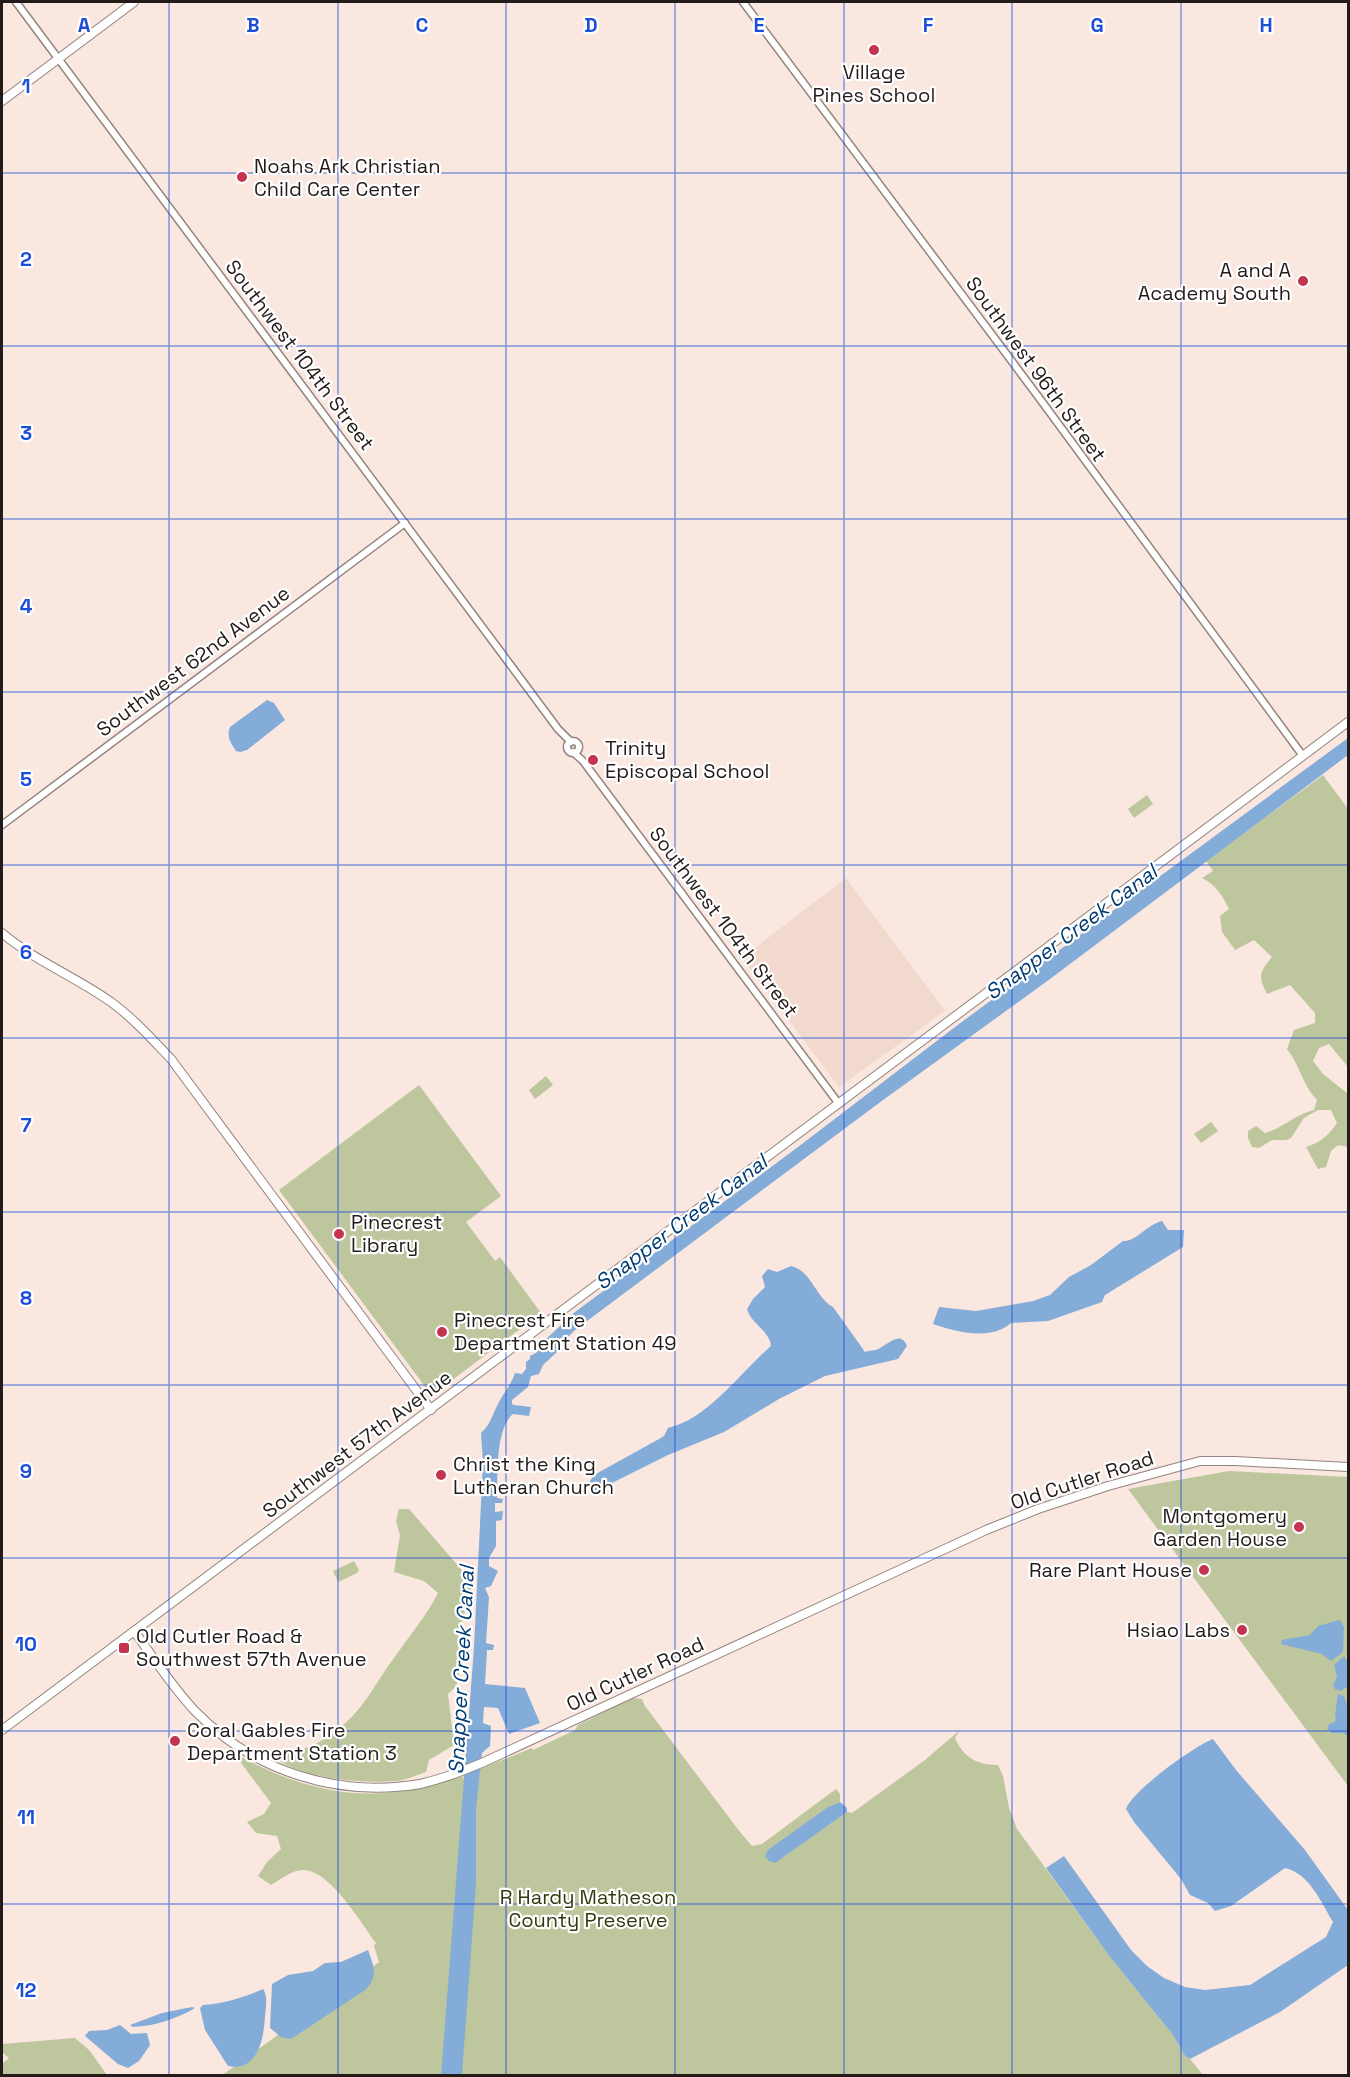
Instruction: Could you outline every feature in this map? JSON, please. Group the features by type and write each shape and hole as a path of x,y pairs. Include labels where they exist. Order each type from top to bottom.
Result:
{"main road":[{"path":"2,101 134,2"},
{"name":"Southwest 57th Avenue","path":"134,1631 1348,722"},
{"path":"2,933 26,951 112,1003 171,1059 431,1410"},
{"name":"Old Cutler Road","path":"134,1631 181,1695 204,1720 236,1746 281,1770 325,1783 365,1787 419,1784 462,1772 986,1530 1038,1509 1108,1486 1204,1461 1348,1467"},
{"path":"2,1730 134,1631"}],"street":[{"name":"Southwest 104th Street","path":"16,2 569,743 567,748 576,751 839,1104"},
{"name":"Southwest 96th Street","path":"743,2 1303,756"},
{"name":"Southwest 62nd Avenue","path":"2,825 405,523"}],"shaded area":[{"path":"846,878 945,1011 839,1087 742,958"}],"green space":[{"path":"1323,775 1348,809 1348,1067 1329,1044 1319,1048 1313,1061 1323,1074 1347,1093 1348,1147 1338,1145 1331,1151 1326,1167 1318,1169 1306,1147 1324,1138 1337,1123 1331,1110 1318,1110 1304,1118 1291,1138 1286,1140 1272,1140 1259,1148 1252,1147 1248,1138 1248,1131 1256,1126 1265,1133 1314,1110 1317,1100 1287,1049 1294,1030 1315,1023 1315,1013 1290,985 1267,994 1261,975 1272,957 1254,940 1235,950 1222,932 1220,916 1229,909 1218,891 1202,878 1213,871 1206,861"},
{"path":"1147,795 1153,804 1134,818 1128,809"},
{"path":"546,1076 553,1085 535,1099 529,1090"},
{"path":"419,1085 501,1196 466,1222 495,1261 500,1257 541,1313 435,1393 429,1392 279,1190"},
{"path":"1211,1122 1218,1131 1201,1143 1194,1134"},
{"path":"1229,1471 1348,1477 1348,1786 1128,1489"},
{"path":"399,1509 409,1509 466,1575 472,1586 458,1637 459,1679 448,1694 454,1745 429,1760 426,1772 398,1781 332,1778 286,1765 276,1758 282,1753 320,1742 353,1716 423,1618 438,1593 424,1581 394,1572 400,1535 396,1521"},
{"path":"354,1561 359,1570 357,1573 338,1582 333,1571"},
{"name":"R Hardy Matheson County Preserve","path":"631,1698 642,1699 752,1846 762,1844 836,1789 840,1794 840,1802 828,1807 774,1863 847,1812 852,1813 925,1760 960,1730 955,1738 967,1755 977,1761 998,1765 1017,1829 1110,1957 1173,2035 1185,2056 1203,2075 221,2076 379,1962 374,1946 376,1943 345,1900 325,1879 315,1873 301,1870 271,1885 258,1876 267,1862 281,1849 277,1836 256,1833 247,1822 264,1814 271,1803 233,1752 268,1770 324,1789 363,1793 403,1791 480,1774 480,1769 532,1748 533,1750 575,1730 578,1725"},
{"path":"75,2038 89,2050 107,2075 2,2075 2,2064 9,2058 2,2052 2,2044"}],"water":[{"path":"267,700 274,703 285,720 247,750 236,751 229,737 230,727"},
{"path":"1348,738 1348,755 1050,979 879,1103 575,1330 543,1365 539,1374 531,1376 528,1387 512,1400 514,1405 531,1407 529,1416 513,1414 507,1421 500,1441 497,1498 503,1499 502,1503 495,1503 495,1512 503,1511 502,1520 496,1521 496,1546 489,1558 489,1566 498,1571 491,1586 485,1588 489,1597 486,1643 494,1645 493,1650 487,1650 485,1684 525,1688 540,1723 509,1734 498,1708 484,1707 483,1723 491,1726 490,1746 482,1753 476,1809 476,1883 462,2075 441,2076 474,1648 483,1462 481,1433 489,1423 515,1373 522,1374 530,1356 536,1353 543,1342 575,1312 959,1024"},
{"path":"1162,1221 1168,1230 1184,1230 1183,1247 1105,1295 1102,1302 1048,1321 1011,1323 993,1332 963,1332 933,1324 939,1307 976,1311 1033,1301 1050,1295 1069,1277 1091,1265 1123,1241 1133,1239"},
{"path":"791,1266 804,1273 827,1303 833,1307 865,1352 876,1350 893,1340 904,1341 907,1346 898,1359 825,1376 779,1399 724,1432 668,1455 596,1491 591,1489 588,1484 594,1475 664,1436 668,1428 682,1423 710,1405 771,1346 767,1336 752,1319 747,1309 765,1287 762,1276 768,1269 777,1272"},
{"path":"1340,1620 1344,1627 1343,1652 1331,1661 1322,1654 1281,1644 1282,1640 1310,1635 1318,1626"},
{"path":"1344,1656 1348,1662 1348,1686 1341,1691 1333,1686 1337,1677 1334,1665"},
{"path":"1338,1694 1344,1696 1348,1708 1348,1736 1343,1733 1332,1733 1327,1729 1329,1724 1336,1720"},
{"path":"1213,1739 1236,1770 1305,1850 1348,1910 1348,1965 1280,2012 1190,2059 1185,2056 1173,2035 1110,1957 1046,1868 1064,1856 1131,1950 1147,1966 1164,1978 1185,1987 1205,1990 1250,1985 1326,1937 1333,1922 1319,1897 1301,1876 1285,1868 1231,1906 1215,1911 1208,1903 1190,1895 1181,1879 1126,1809 1139,1791 1151,1781 1192,1750"},
{"path":"840,1802 847,1808 847,1812 775,1863 769,1861 765,1856 768,1850 828,1807"},
{"path":"368,1950 374,1976 365,1990 291,2039 281,2037 270,2028 272,1984 288,1975 313,1971 325,1963 341,1962"},
{"path":"263,1989 266,2009 263,2034 257,2052 246,2064 228,2066 205,2030 200,2008 203,2005 234,2000"},
{"path":"195,2008 165,2021 133,2027 130,2025 162,2013"},
{"path":"120,2025 131,2034 147,2033 150,2045 139,2061 128,2068 118,2064 85,2036 89,2031 107,2030"}],"place":[{"name":"Village Pines School","path":"874,50"},
{"name":"Noahs Ark Christian Child Care Center","path":"242,177"},
{"name":"A and A Academy South","path":"1303,281"},
{"name":"Trinity Episcopal School","path":"593,760"},
{"name":"Pinecrest Library","path":"339,1234"},
{"name":"Pinecrest Fire Department Station 49","path":"442,1332"},
{"name":"Christ the King Lutheran Church","path":"441,1475"},
{"name":"Montgomery Garden House","path":"1299,1527"},
{"name":"Rare Plant House","path":"1204,1570"},
{"name":"Hsiao Labs","path":"1242,1630"},
{"name":"Old Cutler Road & Southwest 57th Avenue","path":"124,1648"},
{"name":"Coral Gables Fire Department Station 3","path":"175,1741"}],"water label":[{"name":"Snapper Creek Canal","path":"1071,932"},
{"name":"Snapper Creek Canal","path":"681,1222"},
{"name":"Snapper Creek Canal","path":"461,1670"}]}
